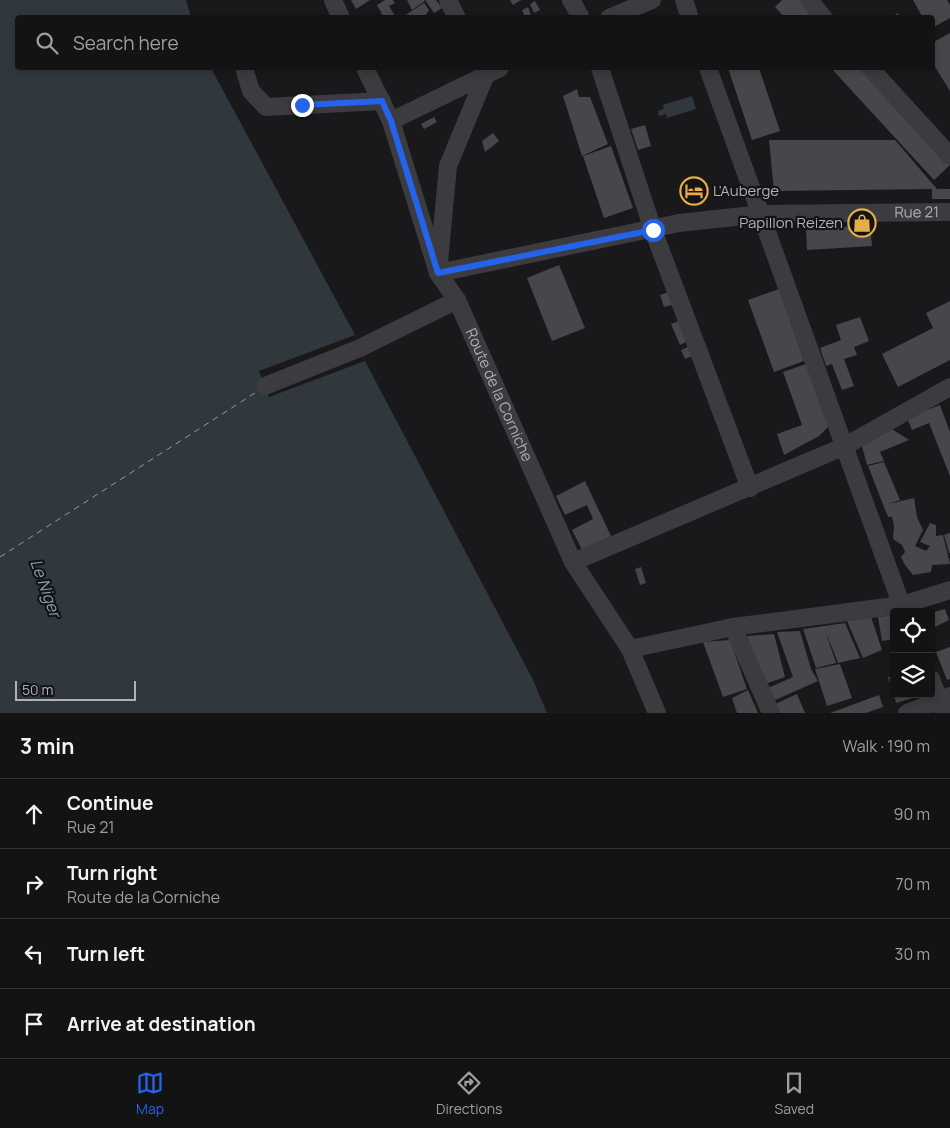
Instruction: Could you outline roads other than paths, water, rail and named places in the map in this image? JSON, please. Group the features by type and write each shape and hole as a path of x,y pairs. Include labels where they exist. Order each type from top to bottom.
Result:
{"street":[{"path":"333,0 340,15"},
{"path":"448,0 456,15"},
{"path":"571,0 579,15"},
{"path":"616,15 652,0"},
{"path":"684,0 689,15"},
{"path":"809,0 822,15"},
{"path":"245,70 252,91 266,106 382,101"},
{"name":"Route de la Corniche","path":"366,70 391,121 438,273 457,300 573,562 630,649 656,713"},
{"path":"391,121 490,70"},
{"path":"438,273 448,166 490,70"},
{"path":"601,70 653,230 750,488"},
{"path":"709,70 903,608 950,590"},
{"path":"872,70 950,156"},
{"name":"Rue 21","path":"438,273 653,230 679,223 762,214 950,212"},
{"path":"265,386 360,348 457,300"},
{"path":"573,562 845,446 950,387"},
{"path":"630,649 733,627 890,609"},
{"path":"733,627 771,713"},
{"path":"907,713 944,703 935,686"}],"water":[{"name":"Le Niger","path":"0,0 186,0 190,15 15,15 15,70 212,70 355,335 365,361 533,680 547,713 0,713"},
{"path":"692,96 696,109 667,118 666,114 659,116 658,111 664,109 663,105"}],"place":[{"name":"L'Auberge","path":"694,191"},
{"name":"Papillon Reizen","path":"862,223"}]}
